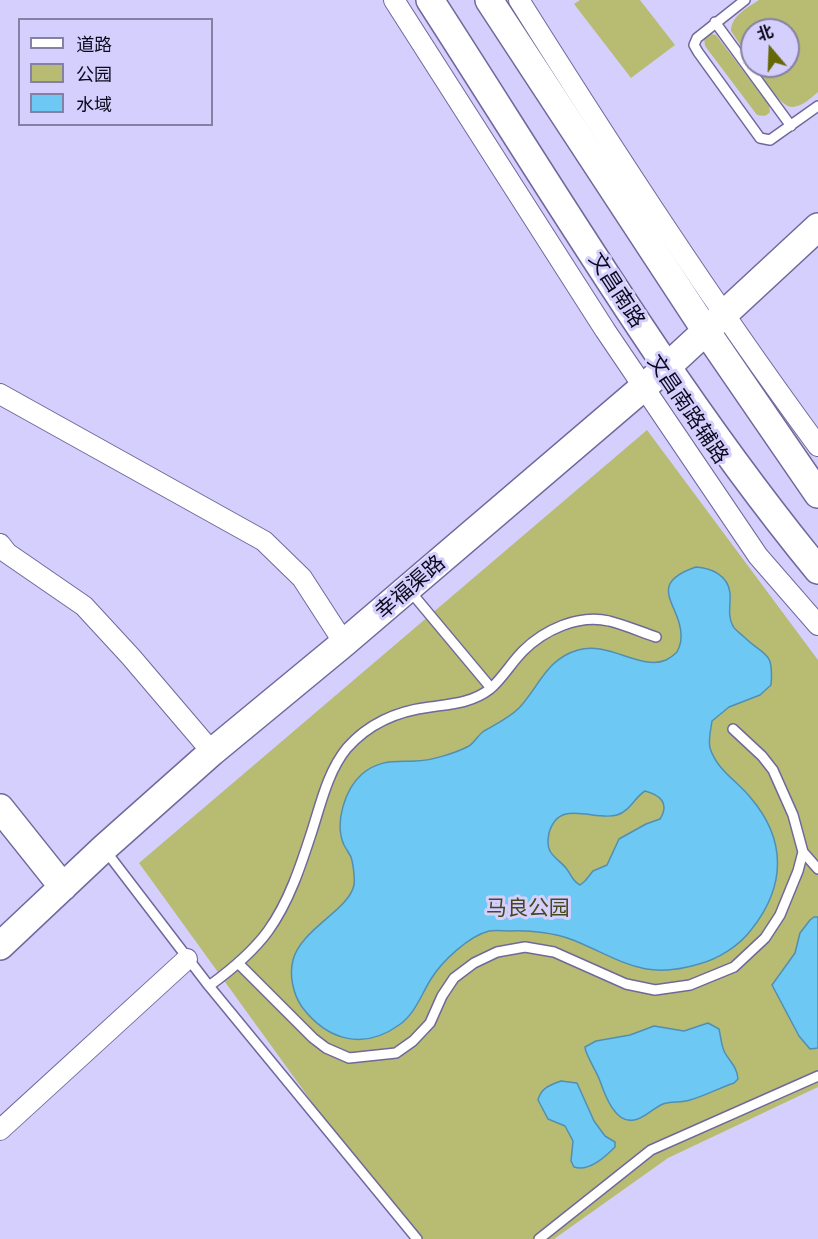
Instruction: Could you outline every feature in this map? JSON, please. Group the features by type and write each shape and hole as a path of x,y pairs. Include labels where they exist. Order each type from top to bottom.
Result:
{"main road":[{"name":"文昌南路","path":"430,0 667,367 777,520 818,570"},
{"path":"489,0 715,322 818,494"},
{"name":"幸福渠路","path":"0,946 104,848 212,752 408,589 667,367 818,227"},
{"path":"0,808 63,887"}],"street":[{"name":"文昌南路辅路","path":"394,0 605,330 758,556 818,625"},
{"path":"519,0 616,154 715,322 758,365 818,446"},
{"path":"0,394 264,541 302,578 344,643"},
{"path":"0,544 7,553 84,606 212,752"},
{"path":"0,1130 187,959"}],"lane":[{"path":"745,0 715,22 697,38 694,45 760,138 770,140 818,106"},
{"path":"715,22 791,126"},
{"path":"408,589 491,688"},
{"path":"209,986 239,964 268,931 303,858 332,774 350,746 364,731 405,711 453,705 476,698 491,688 524,650 545,633 573,621 607,620 656,637"},
{"path":"733,729 762,756 773,770 793,814 803,852 818,869"},
{"path":"104,848 187,959 417,1239"},
{"path":"239,964 313,1038 326,1048 349,1058 396,1053 413,1041 430,1023 442,996 454,978 474,963 497,952 525,947 554,952 626,984 656,990 690,985 734,967 765,938 780,915 798,871 803,852"},
{"path":"539,1239 651,1150 818,1076"}],"green space":[{"path":"580,0 640,0 675,45 631,78 574,4"},
{"path":"759,0 818,0 818,92 807,101 793,107 788,106 772,91 763,78 800,78 800,18 740,18 740,44 731,31 734,21 745,9"},
{"path":"711,34 716,35 740,67 740,78 749,78 769,105 770,112 767,115 757,115 705,46 704,38"},
{"name":"马良公园","path":"647,430 818,660 818,1087 668,1158 554,1239 411,1239 139,863"}],"water":[{"path":"696,567 713,571 726,581 730,593 730,614 733,626 766,655 771,665 771,685 760,695 729,707 712,721 709,738 710,748 717,763 762,813 776,846 778,863 771,897 751,930 728,951 713,959 680,969 663,970 633,966 573,940 542,932 489,931 473,938 449,957 431,979 405,1021 386,1033 372,1038 346,1038 323,1027 299,1002 291,972 293,960 305,939 343,903 354,885 352,860 344,845 340,827 346,797 356,780 369,769 381,764 428,760 469,746 484,731 519,708 544,674 567,654 590,648 646,662 666,660 677,652 680,645 680,626 668,589 672,581 680,574","holes":["645,791 659,797 664,804 660,819 619,839 607,865 593,871 580,885 577,883 549,849 549,835 554,822 569,813 617,815 625,811"]},
{"path":"814,917 818,917 818,1048 810,1049 799,1036 772,985 795,953 800,933"},
{"path":"708,1023 719,1029 724,1050 735,1068 738,1079 734,1083 690,1100 663,1104 638,1119 621,1118 608,1101 585,1047 596,1041 630,1035 654,1026 684,1031"},
{"path":"561,1081 577,1083 594,1121 605,1136 615,1142 615,1147 591,1166 574,1167 571,1161 573,1141 565,1126 548,1119 538,1100 544,1090"}]}
